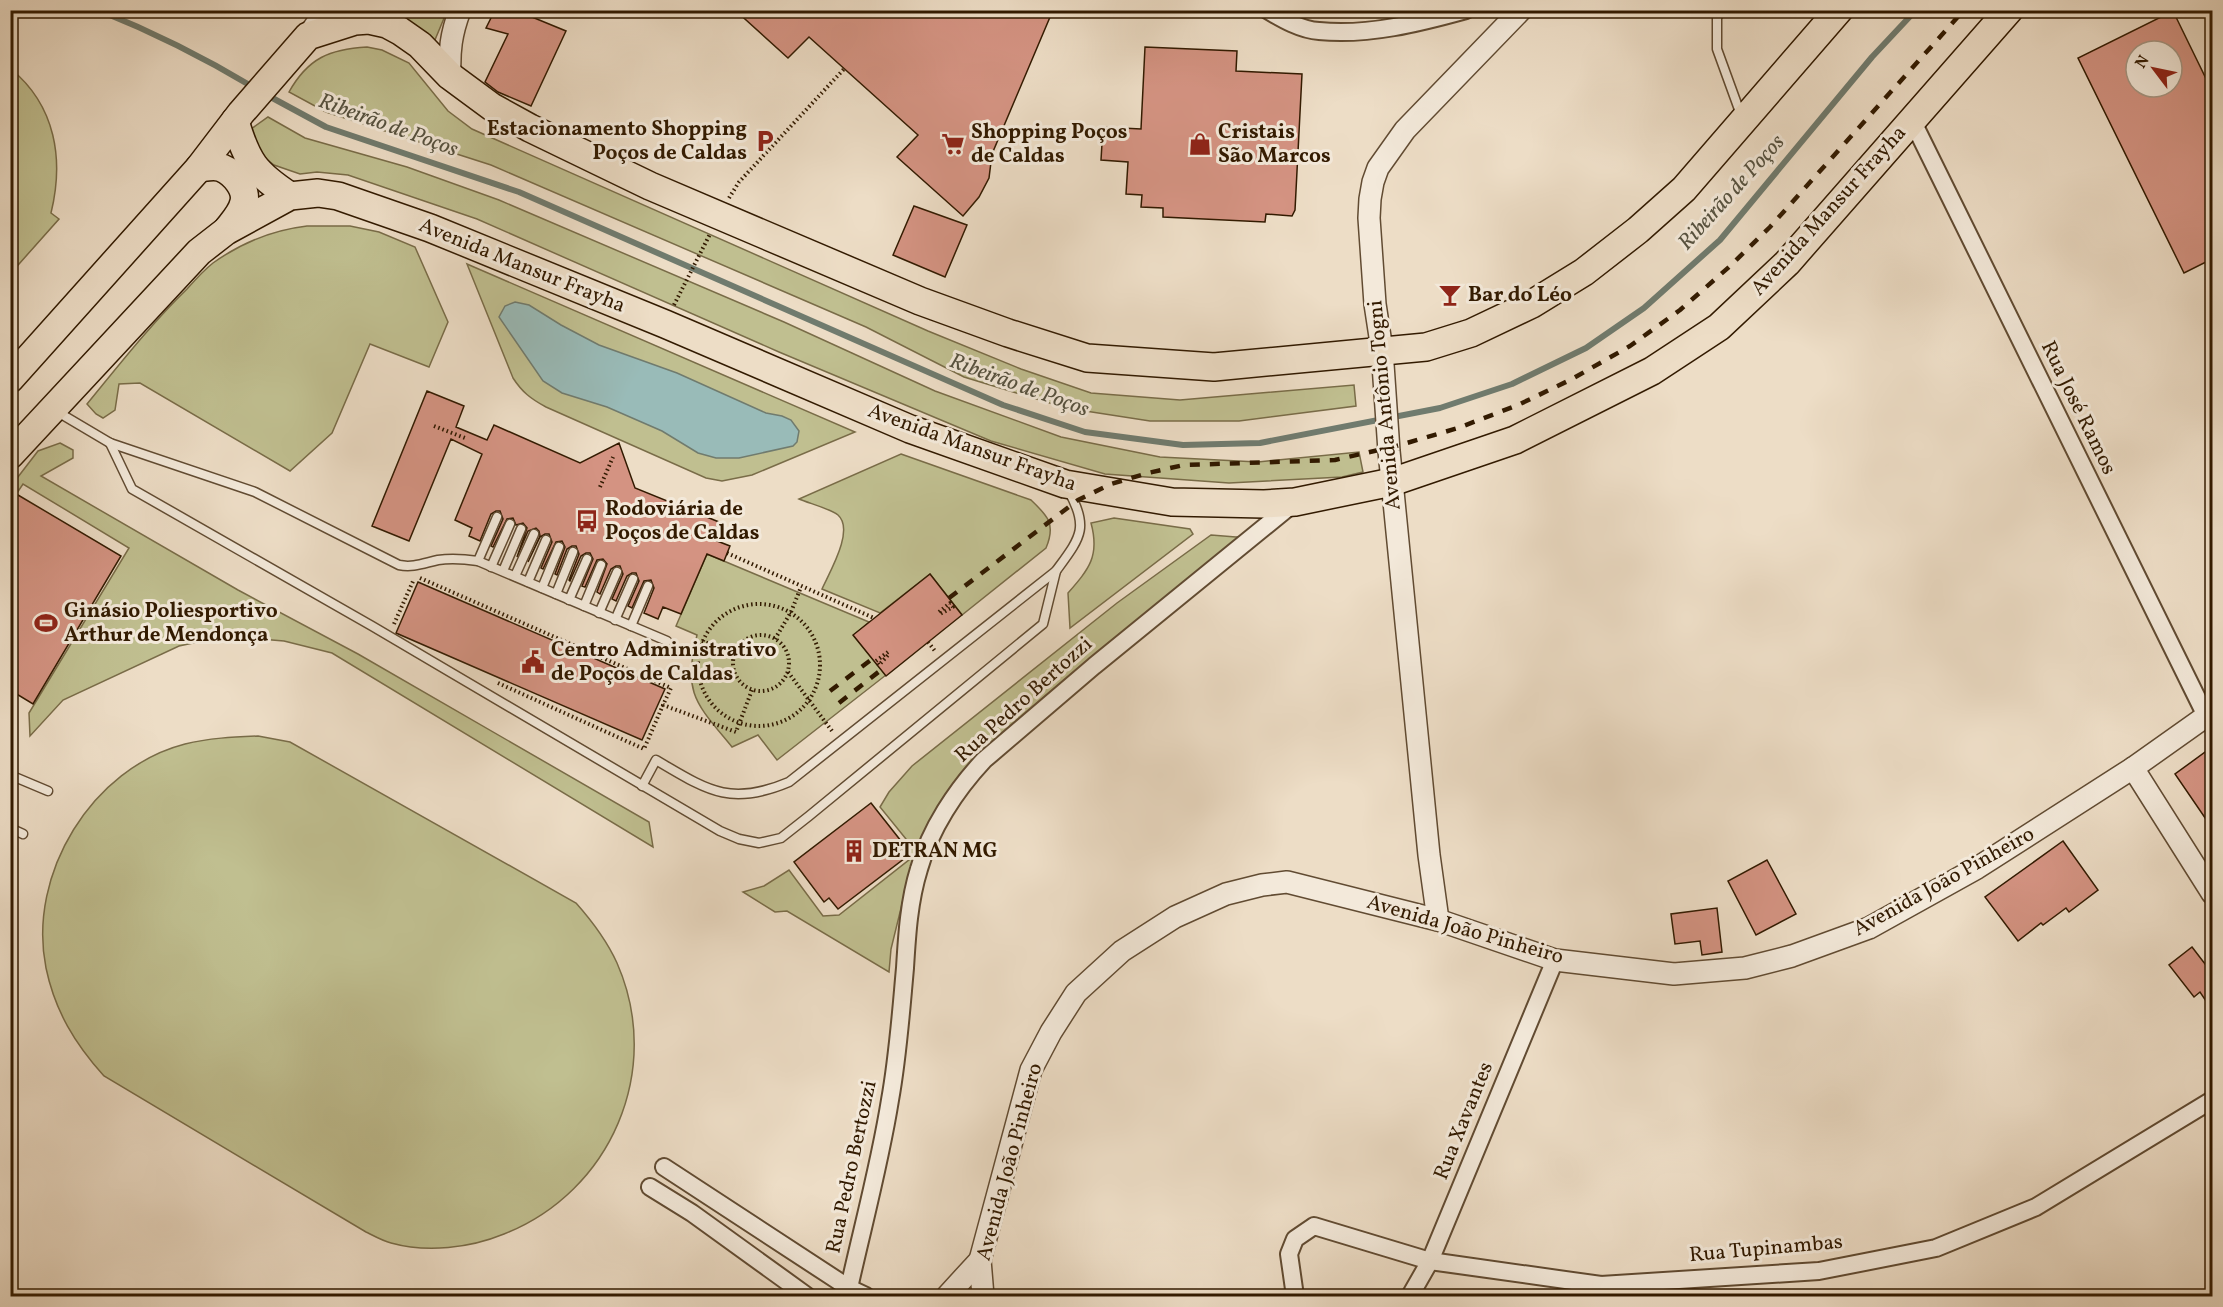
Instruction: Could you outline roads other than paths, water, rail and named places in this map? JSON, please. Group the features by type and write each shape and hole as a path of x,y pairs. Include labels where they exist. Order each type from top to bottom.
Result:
{"main road":[{"path":"10,379 199,168 238,117 308,36 355,21 369,20 387,24 420,45 450,76 492,107 530,128 650,186 920,301 1008,333 1087,358 1214,367 1426,347 1471,333 1532,304 1575,277 1638,230 1684,189 1839,10"},
{"name":"Avenida Mansur Frayha","path":"10,454 199,252 226,231 290,196 318,193 360,201 430,228 910,429 1065,484 1172,502 1264,504 1295,502 1392,483 1515,440 1652,371 1719,327 1787,263 2009,10"},
{"path":"238,117 243,147 251,164 266,180 290,196"},
{"path":"199,168 211,166 222,168 235,178 243,190 245,201 241,211 226,231"}],"street":[{"path":"308,36 326,10"},
{"path":"450,76 448,54 460,10"},
{"path":"1267,10 1289,22 1317,31 1371,30 1403,26 1466,10"},
{"name":"Avenida Antônio Togni","path":"1438,920 1429,855 1392,483 1369,218 1373,182 1378,168 1405,130 1521,10"},
{"name":"Rua José Ramos","path":"1912,120 2209,714"},
{"name":"Rua Pedro Bertozzi","path":"849,1288 890,1102 898,1047 909,921 915,886 919,867 945,813 971,774 984,760 1094,666 1295,502"},
{"name":"Avenida João Pinheiro","path":"983,1296 980,1260 1031,1070 1051,1032 1076,993 1122,951 1175,917 1226,894 1262,885 1287,882 1416,913 1555,960 1674,974 1745,968 1792,956 1869,928 1977,868 2133,768 2209,714"},
{"path":"2133,768 2212,893"},
{"name":"Avenida Antônio Togni","path":"1416,913 1429,855"},
{"name":"Rua Xavantes","path":"1410,1296 1430,1261 1555,960"},
{"name":"Rua Tupinambas","path":"1295,1296 1289,1254 1295,1239 1314,1226 1430,1261 1601,1285 1819,1270 1936,1248 2036,1207 2212,1100"},
{"path":"664,1167 849,1288 866,1296"},
{"path":"650,1187 692,1213 807,1296"},
{"path":"947,1296 980,1260"}],"lane":[{"path":"1723,10 1717,17 1717,49 1743,122"},
{"path":"53,410 110,442 255,492 399,565 411,567 437,560 459,558 478,561 667,641"},
{"path":"110,442 132,489 382,632 710,826 740,840 759,843 781,838 1043,624 1056,571"},
{"path":"642,786 656,760 715,792 744,795 768,791 789,782 1056,571 1076,544 1080,530 1079,509 1065,484"},
{"path":"478,561 496,517"},
{"path":"491,567 510,524"},
{"path":"503,571 521,529"},
{"path":"515,576 534,534"},
{"path":"528,582 546,540"},
{"path":"542,588 560,547"},
{"path":"556,594 573,552"},
{"path":"569,600 587,558"},
{"path":"584,606 601,566"},
{"path":"599,613 617,572"},
{"path":"615,620 633,579"},
{"path":"631,626 648,586"},
{"path":"10,775 48,791"},
{"path":"10,828 23,834"}],"water":[{"path":"515,302 529,305 599,345 677,373 766,413 791,420 799,431 797,442 793,446 739,458 716,458 698,453 662,431 607,407 562,393 543,381 499,317 505,306"}],"waterway":[{"name":"Ribeirão de Poços","path":"98,10 177,46 253,87"},
{"name":"Ribeirão de Poços","path":"265,94 326,127 519,192 1003,405 1085,432 1183,445 1260,443 1440,408 1512,384 1586,348 1644,308 1720,240 1872,57 1916,10"}],"railway":[{"path":"949,598 1078,500 1111,484 1184,465 1335,460 1400,445 1458,428 1518,405 1572,379 1630,346 1680,310 1770,227 1964,10"},
{"path":"830,691 872,659"},
{"path":"839,703 881,670"}],"place":[{"name":"Estacionamento Shopping Poços de Caldas","path":"765,141"},
{"name":"Shopping Poços de Caldas","path":"953,144"},
{"name":"Cristais São Marcos","path":"1200,144"},
{"name":"Bar do Léo","path":"1450,295"},
{"name":"Rodoviária de Poços de Caldas","path":"587,521"},
{"name":"Ginásio Poliesportivo Arthur de Mendonça","path":"46,623"},
{"name":"Centro Administrativo de Poços de Caldas","path":"533,662"},
{"name":"DETRAN MG","path":"854,851"}]}
